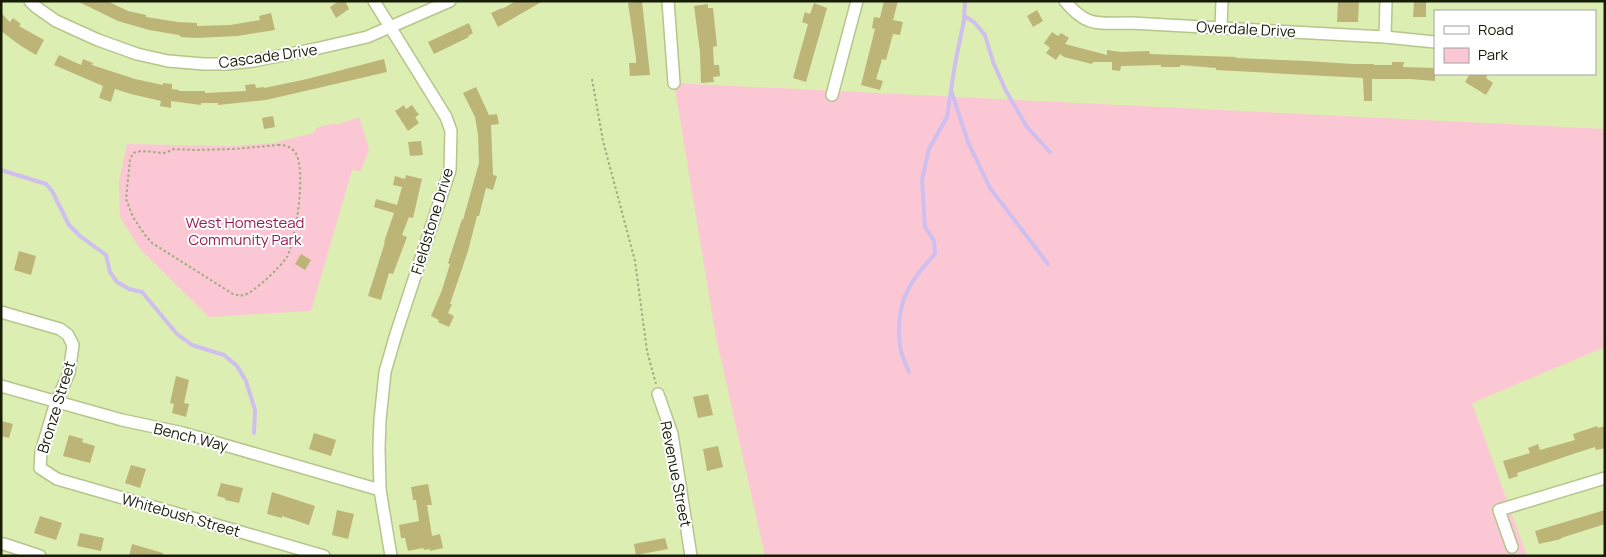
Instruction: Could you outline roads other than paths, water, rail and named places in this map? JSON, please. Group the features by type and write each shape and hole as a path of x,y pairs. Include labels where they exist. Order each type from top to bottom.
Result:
{"street":[{"name":"Cascade Drive","path":"30,1 56,21 98,40 136,54 168,61 204,64 253,61 367,37 450,1"},
{"name":"Fieldstone Drive","path":"374,1 446,117 451,131 450,170 394,340 386,372 380,420 380,490 391,556"},
{"path":"668,1 674,83"},
{"path":"832,95 857,1"},
{"name":"Overdale Drive","path":"1065,1 1074,12 1092,23 1131,23 1385,37 1434,42"},
{"path":"1221,28 1222,1"},
{"path":"1385,37 1386,1"},
{"name":"Bronze Street","path":"1,312 60,329 68,335 73,345 69,373 56,402 41,452 40,468"},
{"name":"Bench Way","path":"1,386 122,420 183,433 380,490"},
{"name":"Revenue Street","path":"658,394 672,434 691,556"},
{"name":"Whitebush Street","path":"40,468 57,479 324,556"},
{"path":"1512,547 1499,510 1605,478"},
{"path":"4,544 40,556"}],"waterway":[{"path":"909,372 902,356 899,319 901,307 910,285 935,254 934,241 925,227 922,180 929,149 947,117 964,20 965,1"},
{"path":"964,16 974,22 985,35 993,62 1006,91 1027,127 1050,152"},
{"path":"952,93 968,142 990,188 1048,264"},
{"path":"1,170 46,184 52,191 69,225 80,236 106,255 110,272 117,282 129,289 142,292 177,334 192,345 224,355 237,366 246,381 255,410 254,433"}],"park label":[{"name":"West Homestead Community Park","path":"245,230"}]}
